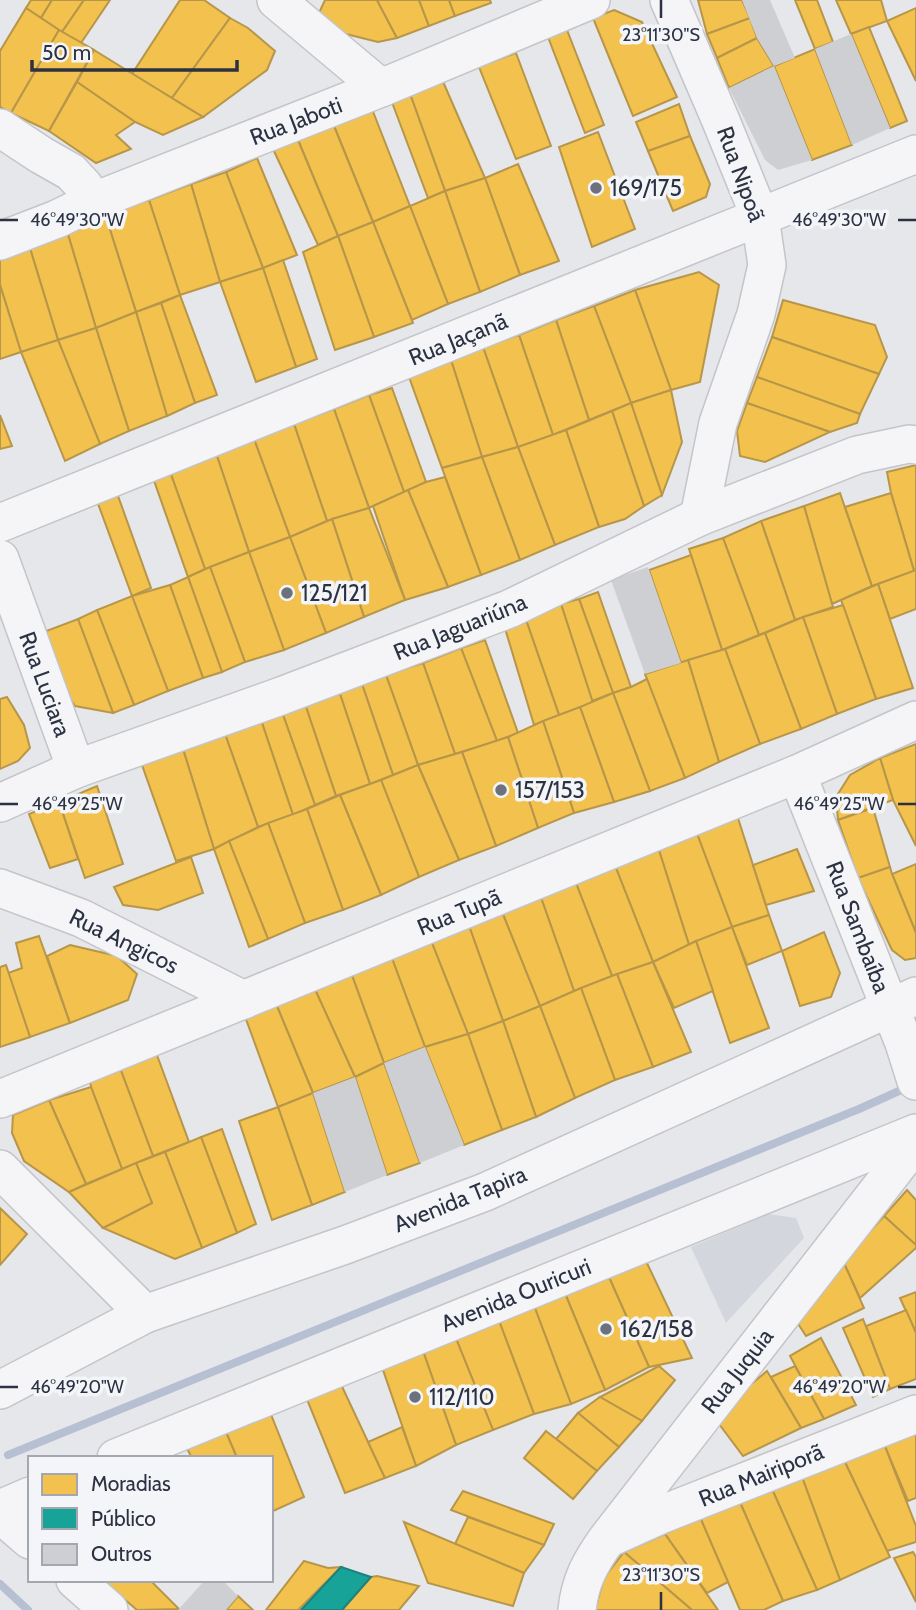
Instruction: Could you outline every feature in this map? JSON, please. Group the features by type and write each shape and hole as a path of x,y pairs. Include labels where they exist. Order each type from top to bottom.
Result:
{"street":[{"path":"276,0 381,88"},
{"name":"Rua Jaboti","path":"0,241 381,88 591,0"},
{"name":"Rua Nipoã","path":"669,0 760,217 767,265 756,314 718,423 699,517"},
{"path":"0,128 71,172 84,186 92,202"},
{"name":"Rua Jaçanã","path":"0,523 916,154"},
{"name":"Rua Jaguariúna","path":"0,803 76,769 281,696 509,609 699,517 857,455 909,444 916,445"},
{"name":"Rua Luciara","path":"0,559 76,769"},
{"name":"Rua Tupã","path":"0,1098 797,774 916,720"},
{"name":"Rua Sambaíba","path":"797,774 903,1002 904,1043 916,1081"},
{"name":"Rua Angicos","path":"0,888 81,918 244,1000"},
{"name":"Avenida Tapira","path":"0,1390 145,1314 345,1245 485,1192 903,1002"},
{"name":"Avenida Ouricuri","path":"121,1456 916,1133"},
{"name":"Rua Juquia","path":"577,1610 578,1597 589,1564 607,1539 916,1142"},
{"path":"0,1170 145,1314"},
{"name":"Rua Mairiporã","path":"607,1539 663,1514 916,1414"},
{"path":"28,1497 0,1512 28,1538"},
{"path":"77,1582 109,1610"}],"shaded area":[{"path":"768,1214 796,1218 804,1238 726,1323 691,1247"}],"building: Moradias":[{"path":"31,0 52,0 41,18 26,8"},
{"path":"52,0 84,0 62,32 41,18"},
{"path":"84,0 110,0 81,43 62,32"},
{"path":"180,0 204,0 230,18 172,98 132,74"},
{"path":"325,0 377,0 397,38 378,42 346,34 318,15"},
{"path":"377,0 419,0 429,26 397,38"},
{"path":"419,0 449,0 455,16 429,26"},
{"path":"449,0 490,0 491,3 455,16"},
{"path":"698,0 742,0 750,18 707,34"},
{"path":"795,0 817,0 833,42 815,49"},
{"path":"836,0 881,0 887,21 851,34"},
{"path":"26,8 59,30 11,113 0,107 0,51"},
{"path":"916,8 916,81 887,21"},
{"path":"614,10 642,22 677,97 633,116 593,18"},
{"path":"230,18 248,28 275,51 267,70 203,117 172,98"},
{"path":"750,18 757,38 717,58 707,34"},
{"path":"869,27 907,121 890,128 851,34"},
{"path":"59,30 94,50 49,131 11,113"},
{"path":"567,30 604,125 585,133 548,37"},
{"path":"757,38 774,66 729,88 717,58"},
{"path":"815,49 852,145 812,160 774,66"},
{"path":"94,50 203,117 163,135 135,122 77,82"},
{"path":"516,53 551,146 516,159 479,67"},
{"path":"441,77 485,178 445,191 409,91"},
{"path":"77,82 135,122 116,135 131,149 96,163 49,131"},
{"path":"409,91 445,191 428,198 390,97"},
{"path":"679,104 690,136 648,151 636,122"},
{"path":"372,109 410,206 373,222 334,126"},
{"path":"334,126 373,222 338,236 298,140"},
{"name":"169/175","path":"598,132 635,229 592,247 559,147"},
{"path":"690,136 710,184 706,197 673,211 648,151"},
{"path":"298,140 338,236 318,245 273,149"},
{"path":"257,158 297,255 263,268 226,172"},
{"path":"518,164 559,261 520,275 485,178"},
{"path":"226,172 263,268 220,282 191,184"},
{"path":"485,178 520,275 480,292 445,191"},
{"path":"191,184 220,282 180,295 149,200"},
{"path":"445,191 480,292 448,304 410,206"},
{"path":"149,200 180,295 136,312 105,214"},
{"path":"410,206 448,304 412,320 373,222"},
{"path":"106,217 136,312 96,328 67,231"},
{"path":"373,222 413,323 374,337 338,236"},
{"path":"67,231 96,328 58,340 29,245"},
{"path":"338,236 374,337 335,350 303,252"},
{"path":"29,245 58,340 21,352 0,285 0,254"},
{"path":"283,260 317,359 296,367 263,268"},
{"path":"263,268 296,367 256,382 220,282"},
{"path":"699,272 719,285 700,382 671,390 635,290"},
{"path":"0,285 21,352 0,359"},
{"path":"635,290 671,390 631,403 594,306"},
{"path":"180,295 217,395 195,403 161,303"},
{"path":"783,300 875,325 887,357 879,374 772,337"},
{"path":"161,303 195,403 167,416 136,312"},
{"path":"594,306 631,403 589,420 556,320"},
{"path":"136,312 167,416 129,431 96,328"},
{"path":"556,320 589,420 553,435 519,335"},
{"path":"96,328 129,431 100,444 58,340"},
{"path":"519,335 553,435 518,447 483,347"},
{"path":"772,337 879,374 860,414 757,377"},
{"path":"58,340 100,444 65,461 21,352"},
{"path":"483,347 518,447 482,457 451,360"},
{"path":"451,360 482,457 442,468 409,377"},
{"path":"757,377 860,414 857,423 830,432 747,403"},
{"path":"392,388 426,482 404,492 369,395"},
{"path":"671,390 682,442 662,495 631,403"},
{"path":"369,395 404,492 369,508 334,409"},
{"path":"631,403 662,495 644,506 612,411"},
{"path":"747,403 830,432 765,462 740,456 737,431"},
{"path":"334,409 369,508 327,521 294,424"},
{"path":"612,411 644,506 625,519 599,527 566,430"},
{"path":"0,415 12,446 0,449"},
{"path":"294,424 327,521 290,537 254,439"},
{"path":"566,430 599,527 555,545 518,447"},
{"path":"254,439 290,537 249,552 216,453"},
{"path":"518,447 555,545 520,560 482,457"},
{"path":"216,453 249,552 205,569 169,469"},
{"path":"482,457 520,560 481,575 442,468"},
{"path":"916,465 916,570 914,571 887,472"},
{"path":"169,469 205,569 188,577 152,475"},
{"path":"445,477 481,575 448,587 408,490"},
{"path":"408,490 448,587 405,600 373,506"},
{"path":"117,493 151,588 132,596 97,501"},
{"path":"840,493 872,586 832,604 804,506"},
{"path":"891,493 914,571 872,586 845,507"},
{"path":"804,506 833,607 795,620 761,521"},
{"path":"369,508 405,600 364,617 332,519"},
{"path":"332,519 364,617 326,633 290,537"},
{"path":"761,521 795,620 759,635 723,538"},
{"name":"125/121","path":"290,537 326,633 284,650 249,552"},
{"path":"723,538 759,635 722,650 689,549"},
{"path":"249,552 284,650 245,662 210,567"},
{"path":"691,555 722,650 681,663 649,570"},
{"path":"210,567 245,662 222,672 188,577"},
{"path":"916,570 916,609 890,619 878,584"},
{"path":"188,577 222,672 203,678 170,585"},
{"path":"878,584 913,688 876,699 841,600"},
{"path":"170,585 203,678 168,691 132,596"},
{"path":"598,592 631,687 613,693 579,599"},
{"path":"132,596 168,691 134,705 97,610"},
{"path":"579,599 613,693 592,701 561,604"},
{"path":"561,604 593,703 559,715 525,617"},
{"path":"843,605 876,699 837,714 803,617"},
{"path":"97,610 134,705 113,713 78,619"},
{"path":"525,617 559,715 534,725 504,625"},
{"path":"803,617 837,714 801,729 765,633"},
{"path":"78,619 113,713 75,706 56,678 41,633"},
{"path":"765,633 801,729 760,744 725,649"},
{"path":"485,640 518,733 497,741 461,648"},
{"path":"461,648 497,741 455,754 423,663"},
{"path":"725,649 760,744 719,762 688,660"},
{"path":"688,660 719,762 685,778 645,674"},
{"path":"423,663 455,754 418,765 386,675"},
{"path":"386,675 418,765 393,775 362,684"},
{"path":"647,679 685,778 650,791 613,693"},
{"path":"362,684 393,775 370,784 339,691"},
{"path":"339,691 370,784 336,796 305,704"},
{"path":"613,693 650,791 614,802 580,707"},
{"path":"7,697 24,725 30,748 18,761 0,769 0,699"},
{"path":"305,704 336,796 315,805 282,712"},
{"path":"580,707 614,802 574,813 543,721"},
{"path":"282,712 315,805 293,815 261,720"},
{"path":"261,720 293,815 258,827 225,734"},
{"path":"543,721 574,813 538,828 508,737"},
{"path":"225,734 258,827 214,849 183,749"},
{"name":"157/153","path":"508,737 538,828 496,846 462,752"},
{"path":"916,744 916,846 893,800 880,758"},
{"path":"183,749 214,849 176,861 142,765"},
{"path":"462,752 496,846 459,860 418,765"},
{"path":"880,758 893,800 838,820 836,797 850,775"},
{"path":"418,765 459,860 419,877 381,780"},
{"path":"381,780 419,877 381,895 340,795"},
{"path":"97,786 123,864 85,878 59,802"},
{"path":"340,795 381,895 343,910 307,809"},
{"path":"59,802 78,859 50,868 29,814"},
{"path":"873,808 890,867 858,878 838,820"},
{"path":"307,809 343,910 305,923 268,823"},
{"path":"737,815 769,915 732,927 696,831"},
{"path":"268,823 305,923 268,939 229,841"},
{"path":"696,831 732,927 689,945 657,844"},
{"path":"229,841 268,939 249,947 214,849"},
{"path":"657,844 689,945 653,962 614,863"},
{"path":"797,849 814,891 766,905 753,865"},
{"path":"191,857 203,893 158,910 123,905 114,887"},
{"path":"614,863 653,962 612,976 574,878"},
{"path":"916,864 916,933 892,874"},
{"path":"890,867 916,933 916,958 905,960 892,950 858,878"},
{"path":"574,878 612,976 574,991 539,892"},
{"path":"539,892 574,991 540,1006 500,907"},
{"path":"500,907 540,1006 503,1021 468,923"},
{"path":"769,915 782,951 747,965 732,927"},
{"path":"468,923 503,1021 468,1034 430,938"},
{"path":"732,927 769,1028 730,1043 696,941"},
{"path":"824,932 840,973 831,997 800,1006 782,951"},
{"path":"39,936 70,1023 30,1037 8,973 22,968 16,943"},
{"path":"430,938 468,1034 425,1047 390,953"},
{"path":"696,941 713,991 674,1008 653,962"},
{"path":"70,945 117,956 137,974 128,1000 70,1023 47,956"},
{"path":"390,953 425,1047 384,1063 350,970"},
{"path":"653,962 691,1052 653,1067 617,974"},
{"path":"6,965 30,1037 0,1047 0,967"},
{"path":"350,970 384,1063 355,1077 313,985"},
{"path":"617,974 653,1067 615,1080 581,988"},
{"path":"313,985 355,1077 313,1093 274,999"},
{"path":"581,988 615,1080 575,1098 540,1006"},
{"path":"274,999 313,1093 278,1107 243,1011"},
{"path":"540,1006 575,1098 536,1117 503,1021"},
{"path":"503,1021 536,1117 502,1130 468,1034"},
{"path":"468,1034 502,1130 464,1145 425,1047"},
{"path":"154,1047 189,1142 153,1156 117,1060"},
{"path":"117,1060 153,1156 122,1169 91,1087 89,1071"},
{"path":"384,1063 420,1163 387,1175 355,1077"},
{"path":"91,1087 122,1169 86,1184 49,1100"},
{"path":"313,1093 345,1192 312,1205 278,1107"},
{"path":"49,1100 86,1184 69,1192 24,1161 12,1133 13,1115"},
{"path":"278,1107 312,1205 272,1220 239,1121"},
{"path":"222,1129 256,1224 237,1233 201,1137"},
{"path":"201,1137 237,1233 202,1248 165,1152"},
{"path":"165,1152 202,1248 175,1259 103,1228 152,1203 136,1163"},
{"path":"136,1163 152,1203 103,1228 69,1192"},
{"path":"907,1190 916,1200 916,1245 884,1216"},
{"path":"0,1208 27,1234 0,1265"},
{"path":"884,1216 916,1245 916,1248 860,1298 843,1261"},
{"path":"646,1261 692,1358 649,1367 608,1275"},
{"path":"843,1261 864,1308 806,1336 795,1319"},
{"name":"162/158","path":"608,1275 649,1367 605,1390 564,1291"},
{"path":"564,1291 605,1390 571,1404 533,1303"},
{"path":"916,1292 916,1333 900,1298"},
{"path":"533,1303 571,1404 534,1414 498,1318"},
{"path":"906,1310 916,1333 916,1379 890,1389 866,1326"},
{"path":"498,1318 534,1414 493,1430 455,1336"},
{"path":"863,1319 890,1389 873,1397 843,1328"},
{"path":"455,1336 493,1430 456,1445 423,1351"},
{"path":"821,1338 856,1405 824,1419 790,1356"},
{"name":"112/110","path":"423,1351 456,1445 416,1466 382,1367"},
{"path":"659,1366 675,1380 642,1421 600,1397"},
{"path":"795,1366 824,1419 801,1428 771,1377"},
{"path":"767,1371 801,1428 743,1456 713,1416"},
{"path":"338,1378 385,1478 345,1493 306,1397"},
{"path":"600,1397 642,1421 619,1447 578,1413"},
{"path":"268,1407 304,1497 273,1511 273,1456 236,1456 223,1425"},
{"path":"578,1413 619,1447 597,1471 556,1439"},
{"path":"223,1425 236,1456 191,1456 184,1443"},
{"path":"402,1427 416,1466 385,1478 368,1442"},
{"path":"546,1431 597,1471 573,1499 524,1458"},
{"path":"916,1434 916,1498 908,1501 884,1444"},
{"path":"884,1444 916,1526 916,1542 887,1551 843,1458"},
{"path":"843,1458 890,1557 840,1580 802,1477"},
{"path":"802,1477 840,1580 817,1590 772,1489"},
{"path":"772,1489 817,1590 783,1601 739,1500"},
{"path":"463,1491 554,1524 544,1545 451,1510"},
{"path":"739,1500 783,1601 764,1610 740,1610 699,1515"},
{"path":"699,1515 728,1582 707,1593 665,1534"},
{"path":"468,1517 544,1545 524,1573 455,1544"},
{"path":"404,1522 524,1573 513,1606 428,1583"},
{"path":"665,1534 718,1610 692,1610 624,1552"},
{"path":"624,1552 692,1610 595,1610 604,1578"},
{"path":"913,1552 916,1557 916,1602 894,1558"},
{"path":"304,1561 328,1568 341,1567 298,1610 266,1610"},
{"path":"371,1577 419,1586 399,1610 342,1610"},
{"path":"104,1582 152,1582 179,1609 137,1610"},
{"path":"238,1596 253,1610 226,1610"}],"building: Público":[{"path":"341,1567 371,1577 342,1610 301,1610"}],"building: Outros":[{"path":"742,0 770,0 795,58 774,66 757,38"},
{"path":"851,34 890,128 852,145 815,49"},
{"path":"774,66 812,160 778,170 765,160 729,88"},
{"path":"648,567 681,663 645,674 611,580"},
{"path":"425,1047 464,1145 420,1163 384,1063"},
{"path":"355,1077 387,1175 345,1192 313,1093"},
{"path":"203,1582 224,1582 238,1596 226,1610 178,1610"}],"waterway":[{"path":"8,1455 910,1086"},
{"path":"0,1584 28,1610"}],"place":[{"name":"169/175","path":"596,188"},
{"name":"125/121","path":"287,593"},
{"name":"157/153","path":"501,790"},
{"name":"162/158","path":"606,1329"},
{"name":"112/110","path":"415,1397"}]}
